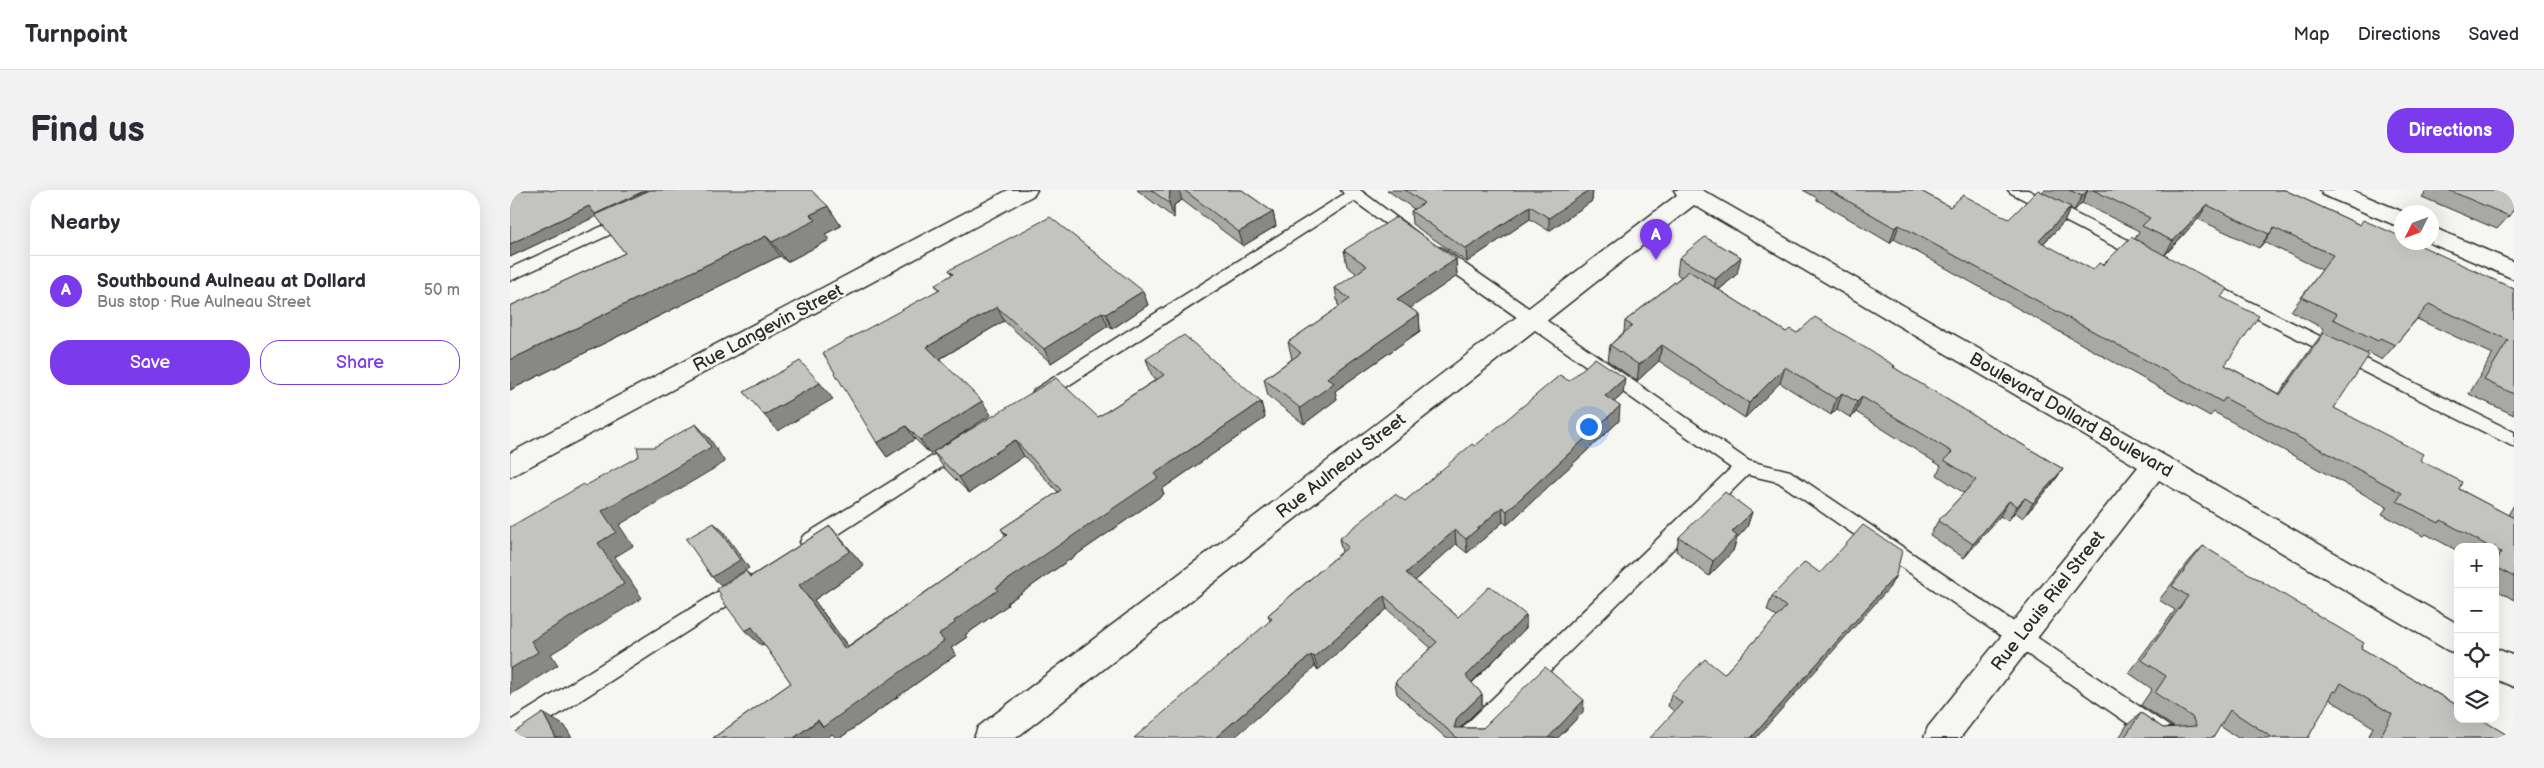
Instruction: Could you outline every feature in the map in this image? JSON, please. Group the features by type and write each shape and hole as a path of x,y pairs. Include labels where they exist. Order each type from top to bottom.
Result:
{"street":[{"name":"Rue Langevin Street","path":"510,466 1026,190"},
{"path":"2331,190 2394,218"},
{"name":"Rue Aulneau Street","path":"990,738 1531,319 1689,192"},
{"name":"Boulevard Dollard Boulevard","path":"1689,192 2454,638"},
{"path":"2439,237 2514,271"},
{"name":"Rue Louis Riel Street","path":"1940,738 2156,464"},
{"path":"2499,664 2514,673"}],"lane":[{"path":"2016,190 2163,264"},
{"path":"1029,402 1352,192 1744,467 1783,476 2168,738"},
{"path":"510,275 640,214"},
{"path":"2190,278 2514,440"},
{"path":"794,552 979,434"},
{"path":"1467,738 1744,467"},
{"path":"510,733 761,573"}],"building":[{"path":"510,190 646,190 595,214 589,206 510,244"},
{"path":"650,190 811,190 828,206 810,215 816,220 772,242 766,236 510,360 510,306 625,253 595,215"},
{"path":"1151,190 1170,190 1169,203"},
{"path":"1184,190 1242,190 1273,212 1239,232"},
{"path":"1405,190 1589,190 1549,218 1530,206 1466,249 1411,211 1424,203"},
{"path":"1829,190 1919,190 1950,207 1963,195 2009,219 2038,190 2071,207 2039,241 2093,270 2099,263 2103,265 2131,237 2228,289 2221,297 2259,316 2225,365 2280,395 2324,333 2369,355 2334,408 2423,454 2420,460 2462,482 2459,489 2514,518 2514,577 2499,569 2499,555 2501,552 2499,551 2499,543 2483,543 2441,520 2439,523 2397,501 2402,493 2225,398 2222,402 1899,225 1895,228"},
{"path":"2069,190 2088,190 2082,196"},
{"path":"2093,190 2285,190 2360,225 2363,220 2394,234 2394,250 2430,250 2514,289 2514,394 2484,380 2508,340 2429,304 2395,345 2380,338 2378,341 2333,319 2337,314 2302,297 2333,255 2274,228 2269,234 2207,205 2173,241 2142,226 2150,218"},
{"path":"2448,190 2514,190 2514,209 2509,216"},
{"path":"1050,217 1143,291 1106,314 1102,312 1044,349 997,307 927,347 982,401 920,440 906,426 877,443 823,353 940,289 935,285 953,274 949,270"},
{"path":"1396,217 1456,259 1397,299 1419,314 1327,378 1334,383 1300,408 1264,379 1301,353 1288,342 1350,299 1335,288 1367,266 1344,250"},
{"path":"1705,237 1741,257 1716,279 1679,258"},
{"path":"1689,271 1786,332 1790,329 1797,333 1815,317 1895,366 1893,367 2063,469 2033,503 2025,498 2017,506 2009,501 1973,544 1938,521 1976,480 1944,460 1952,452 1862,397 1857,402 1842,393 1836,399 1785,367 1749,403 1662,345 1639,365 1610,345 1632,326 1625,321"},
{"path":"1184,335 1261,402 1154,474 1158,478 996,588 998,590 939,634 944,641 823,727 818,720 794,738 713,738 791,683 752,627 745,631 719,596 721,595 717,589 746,571 750,577 830,526 850,551 799,585 845,649 1007,535 1001,529 1061,490 1015,440 959,477 933,452 1056,378 1098,417 1164,375 1146,359"},
{"path":"1595,358 1625,378 1605,396 1620,406 1507,511 1502,507 1466,539 1455,530 1406,573 1458,617 1490,586 1526,615 1466,676 1482,694 1457,718 1454,728 1483,728 1545,667 1584,700 1548,738 1457,738 1395,682 1437,642 1384,596 1314,657 1311,655 1215,738 1134,738 1272,619 1268,615 1348,547 1339,539 1395,494 1405,501 1472,444 1475,446 1560,375 1569,381"},
{"path":"800,361 820,383 764,415 744,392"},
{"path":"696,424 711,447 602,511 616,532 598,543 624,584 531,641 538,652 510,669 510,527 584,484 585,486 639,456 637,447 654,447"},
{"path":"1725,492 1752,512 1732,532 1737,536 1713,561 1679,537"},
{"path":"714,523 740,560 712,577 686,539"},
{"path":"1863,525 1902,551 1896,575 1751,738 1650,738 1682,703 1671,694 1705,659 1724,674 1786,607 1772,596 1805,562 1820,573"},
{"path":"2203,546 2364,643 2361,648 2454,704 2454,723 2488,723 2512,738 2380,738 2392,714 2341,683 2336,692 2334,691 2308,738 2273,738 2230,710 2213,738 2124,738 2141,713 2163,728 2196,726 2192,717 2155,693 2166,676 2142,660 2188,596 2172,586"},
{"path":"543,713 556,738 510,738 510,735"}],"place":[{"name":"Southbound Aulneau at Dollard","path":"1656,260"}]}
